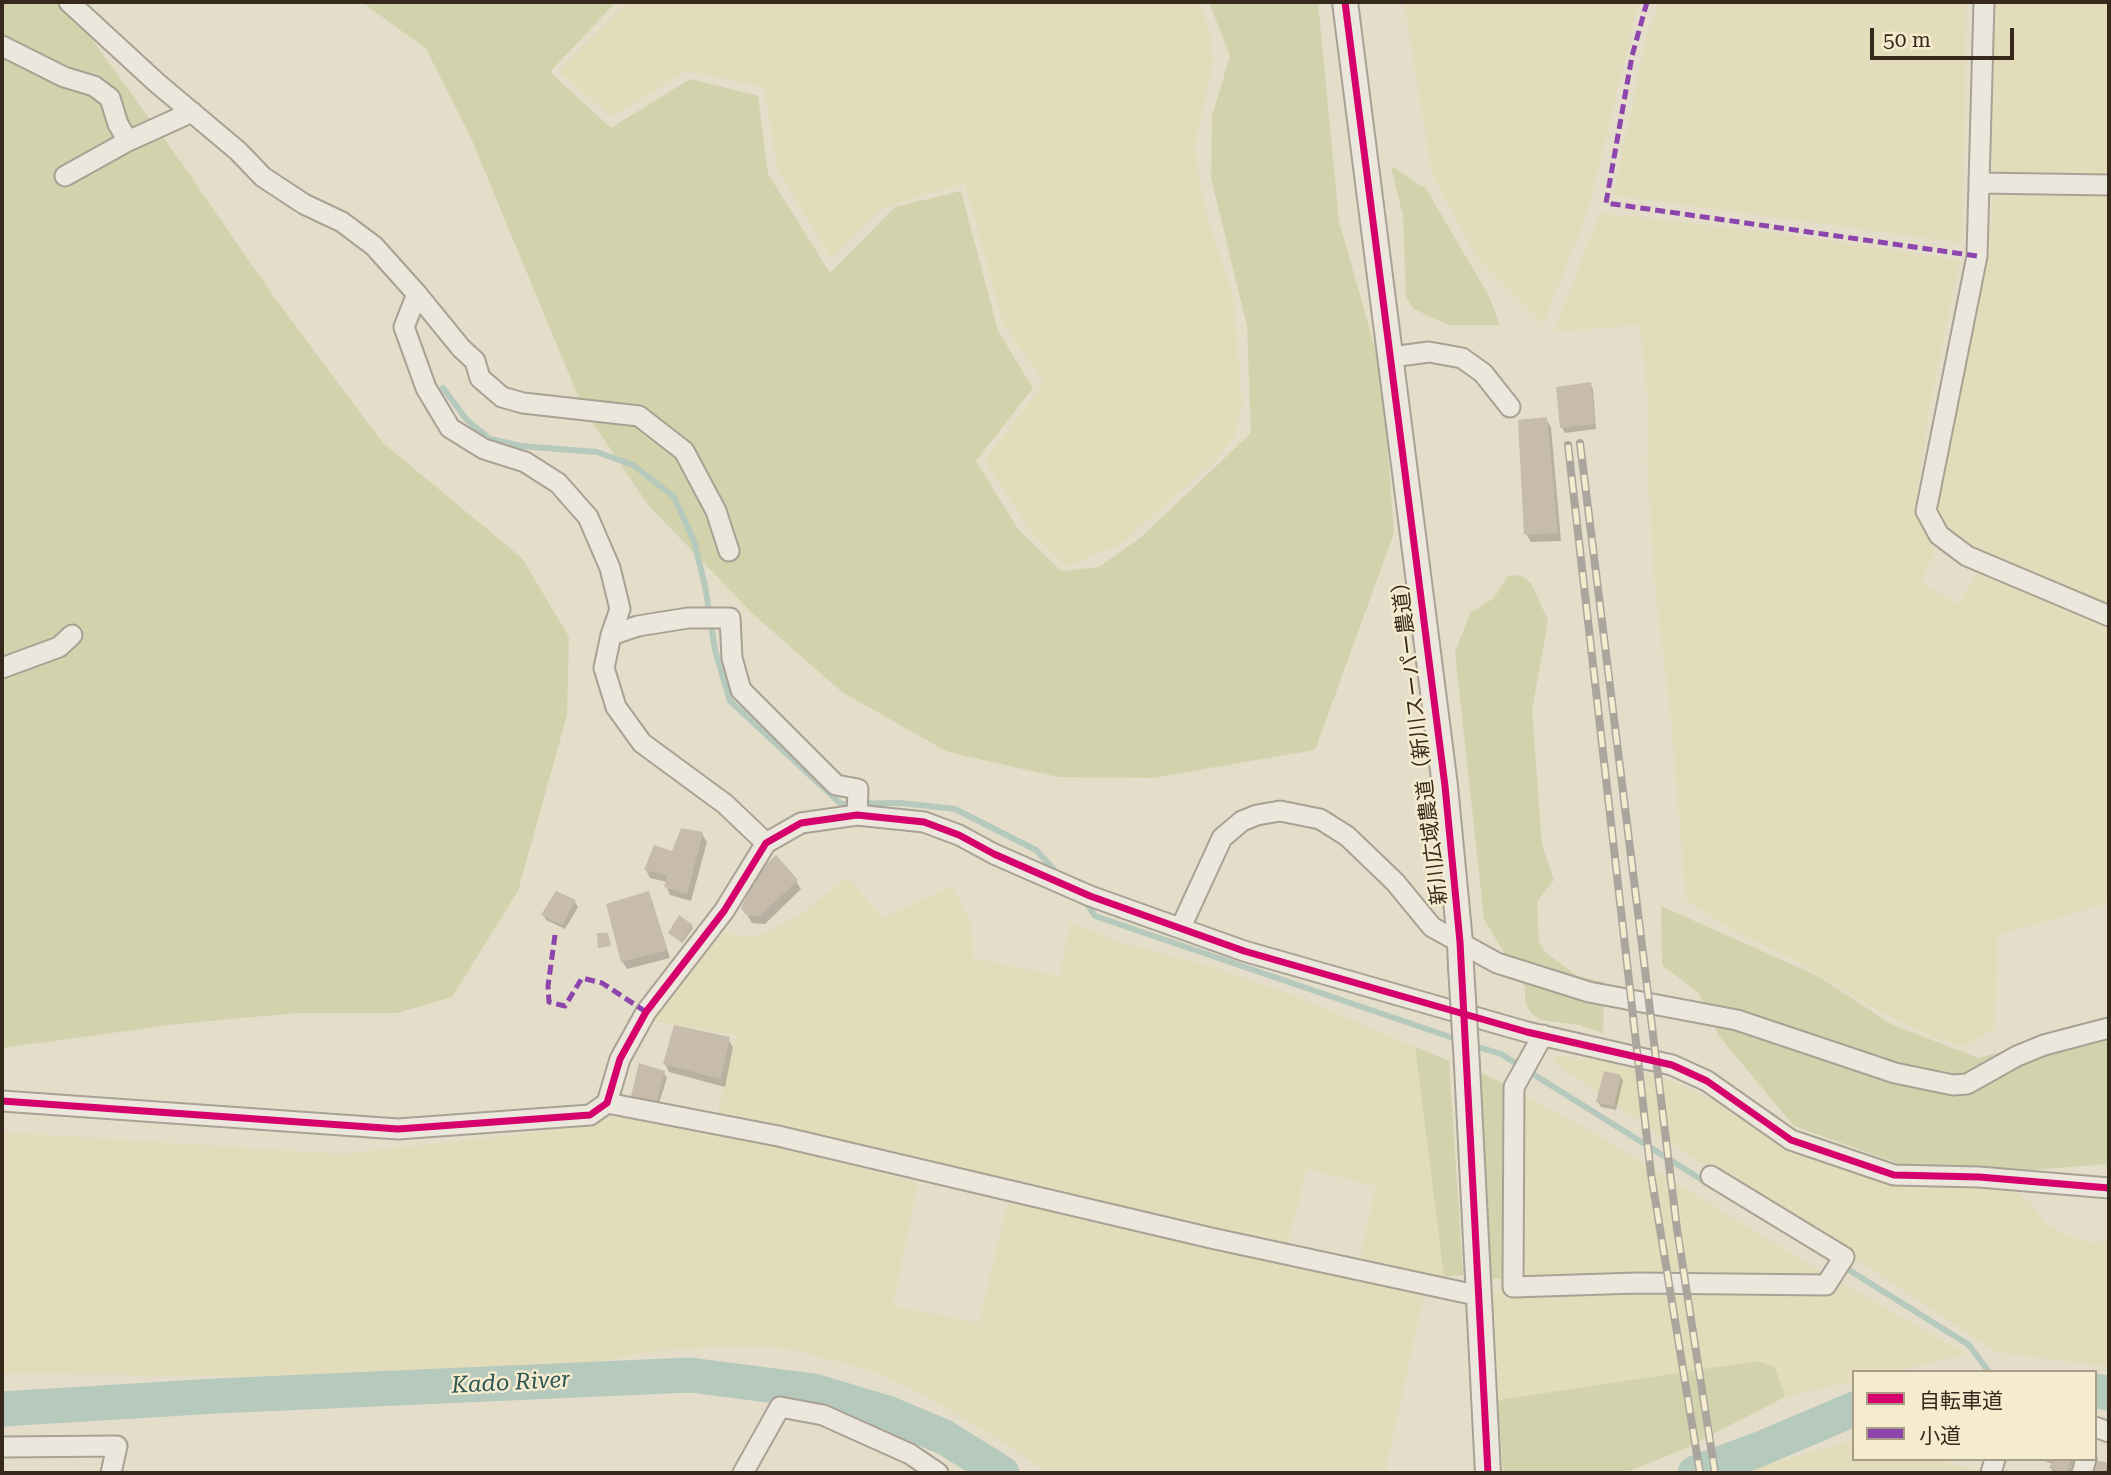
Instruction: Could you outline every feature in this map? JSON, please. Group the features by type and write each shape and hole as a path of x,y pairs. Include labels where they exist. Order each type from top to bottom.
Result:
{"street":[{"path":"69,2 157,83 238,151 263,177 304,204 342,222 374,246 475,361 480,377 502,397 523,403 639,416 684,451 716,511 729,551"},
{"name":"新川広域農道（新川スーパー農道）","path":"1345,2 1446,786 1467,1066 1488,1473"},
{"path":"1984,2 1977,256 1926,511 1939,536 1967,556 2109,616"},
{"path":"2,46 64,77 94,86 110,98 118,124 128,141"},
{"path":"65,176 128,141 192,112"},
{"path":"1979,183 2109,185"},
{"path":"417,294 404,327 426,388 450,428 484,449 525,462 558,483 589,517 610,568 620,609 604,668 616,707 642,743 725,804 766,844"},
{"path":"1391,357 1429,352 1462,358 1483,373 1510,407"},
{"path":"611,635 638,626 697,618 730,618 732,658 741,690 836,785 858,791 857,814"},
{"path":"2,668 59,647 72,635"},
{"path":"1181,927 1222,838 1242,821 1280,811 1320,819 1347,835 1395,882 1432,927 1460,954 1589,992 1737,1020 1895,1073 1953,1085 1966,1084 2017,1056 2045,1045 2109,1028"},
{"path":"2,1101 398,1129 590,1115 607,1103 620,1059 646,1012 724,911 766,844 801,822 857,814 924,822 959,835 994,854 1090,897 1244,951 1543,1035 1672,1065 1707,1081 1791,1140 1894,1175 1979,1177 2109,1188"},
{"path":"1543,1035 1514,1087 1513,1287 1637,1283 1826,1285 1844,1257 1711,1176"},
{"path":"607,1103 778,1136 1211,1238 1480,1296"},
{"path":"743,1473 780,1407 823,1415 910,1454 938,1473"},
{"path":"2,1447 117,1446 111,1473"}],"shaded area":[{"path":"627,2 1198,2 1209,30 1213,61 1195,147 1203,201 1234,301 1242,403 1235,435 1214,462 1119,545 1067,566 1032,534 985,460 1044,383 1003,323 965,183 884,207 832,259 778,171 764,87 686,71 612,117 558,71"},
{"path":"1404,2 1639,2 1588,211 1543,324 1475,255 1432,173"},
{"path":"1660,2 1967,2 1962,243 1613,195 1647,35"},
{"path":"1992,2 2109,2 2109,177 1998,176 1992,169"},
{"path":"1994,192 2109,193 2109,608 1963,545 1942,526 1936,500 1976,321 1988,255"},
{"path":"1600,213 1778,233 1960,260 1928,418 1916,500 1919,522 1935,551 1921,582 1958,605 1978,572 2109,627 2109,903 1998,935 1995,1028 1962,1047 1927,1034 1868,1005 1791,958 1734,931 1686,900 1670,709 1655,587 1647,460 1648,401 1640,325 1554,332"},
{"path":"848,877 882,918 953,886 971,924 973,958 1060,976 1070,922 1118,942 1210,966 1288,993 1415,1047 1444,1277 1360,1258 1376,1186 1307,1169 1287,1246 717,1118 736,1035 652,1021 724,931 731,935 757,937 800,915"},
{"path":"1557,1056 1611,1061 1679,1084 1724,1105 1789,1148 1972,1186 2012,1189 2028,1200 2044,1222 2066,1235 2096,1244 2109,1237 2109,1367 1996,1352 1850,1255 1720,1176 1553,1062"},
{"path":"1523,1095 1598,1135 1818,1270 1967,1354 1900,1370 1852,1370 1852,1381 1785,1397 1775,1368 1758,1361 1498,1400 1493,1291 1518,1290"},
{"path":"616,1117 739,1138 918,1182 893,1306 979,1323 1008,1201 1094,1223 1424,1295 1385,1473 1048,1473 1003,1442 928,1397 873,1371 791,1349 738,1346 657,1351 580,1365 493,1366 384,1376 2,1373 2,1132 341,1154 549,1131"},
{"path":"1852,1441 1852,1461 1942,1461 1978,1471 1757,1473 1756,1468"}],"green space":[{"path":"2,2 65,2 274,297 383,443 522,558 569,637 567,715 518,891 452,997 397,1013 297,1013 177,1024 2,1048"},
{"path":"362,2 616,2 550,72 611,128 690,79 758,96 768,174 830,273 895,207 961,191 998,331 1033,388 976,461 1018,529 1061,571 1099,567 1140,538 1251,433 1247,326 1211,178 1212,116 1230,56 1209,2 1318,2 1339,221 1382,373 1394,533 1315,750 1151,778 1058,777 948,752 842,692 753,614 648,505 583,408 471,138 426,49"},
{"path":"1391,166 1426,189 1488,294 1500,325 1448,325 1414,309 1406,298 1403,216"},
{"path":"1521,575 1531,583 1548,620 1532,711 1542,844 1554,880 1537,901 1539,942 1546,953 1578,976 1604,982 1603,1033 1579,1025 1541,1020 1531,1013 1525,1002 1525,988 1484,919 1455,652 1470,613 1494,598 1508,576"},
{"path":"1661,906 1818,976 1891,1024 1978,1058 2085,1031 2109,1017 2109,1164 1936,1177 1794,1126 1719,1036 1699,993 1662,965"},
{"path":"1415,1047 1449,1061 1463,1275 1444,1277"},
{"path":"1477,1071 1507,1085 1505,1279 1488,1278"},
{"path":"1758,1361 1775,1367 1785,1397 1682,1450 1624,1473 1503,1473 1498,1400"}],"building":[{"path":"1591,382 1595,424 1560,428 1556,387"},
{"path":"1547,417 1558,533 1524,535 1518,420"},
{"path":"681,828 703,832 687,894 664,887 667,875 644,870 654,845 672,851"},
{"path":"776,855 798,880 760,916 746,915 741,908 759,871"},
{"path":"556,891 576,900 562,925 541,915"},
{"path":"649,891 667,950 621,962 606,904"},
{"path":"679,915 693,925 681,942 668,933"},
{"path":"597,933 608,933 611,946 598,948"},
{"path":"674,1025 730,1037 721,1079 663,1064"},
{"path":"639,1063 665,1071 656,1103 631,1096"},
{"path":"1604,1071 1621,1075 1614,1106 1596,1102"},
{"path":"2052,1461 2070,1461 2066,1473 2049,1468"},
{"path":"2095,1461 2109,1463 2109,1473 2090,1473"}],"waterway":[{"path":"443,388 467,420 490,439 521,446 597,452 633,465 674,497 694,541 705,586 715,650 730,701 841,804 901,803 955,809 1036,850 1060,876"},
{"path":"1085,901 1095,916 1459,1040"},
{"path":"1472,1045 1501,1054 1707,1183"},
{"path":"1841,1265 1969,1345 1988,1370"},
{"name":"Kado River","path":"2,1409 216,1396 690,1375 814,1391 887,1413 944,1437 1002,1473"},
{"name":"Kado River","path":"2097,1391 2109,1393"},
{"name":"Kado River","path":"1695,1473 1852,1410"}],"railway":[{"path":"1580,443 1677,1229 1715,1473"},
{"path":"1568,445 1651,1174 1700,1473"}],"marked path":[{"path":"1647,2 1632,56 1606,203 1977,256"},
{"path":"555,935 548,986 549,1002 565,1006 582,978 602,983 646,1012"}],"cycle path":[{"path":"1345,2 1445,786 1460,942 1488,1473"},
{"path":"2,1101 398,1129 590,1115 607,1103 620,1059 646,1012 724,911 766,843 801,823 857,815 924,822 959,835 994,854 1090,896 1244,951 1527,1032 1672,1065 1707,1081 1791,1140 1894,1175 1979,1177 2109,1188"}]}
